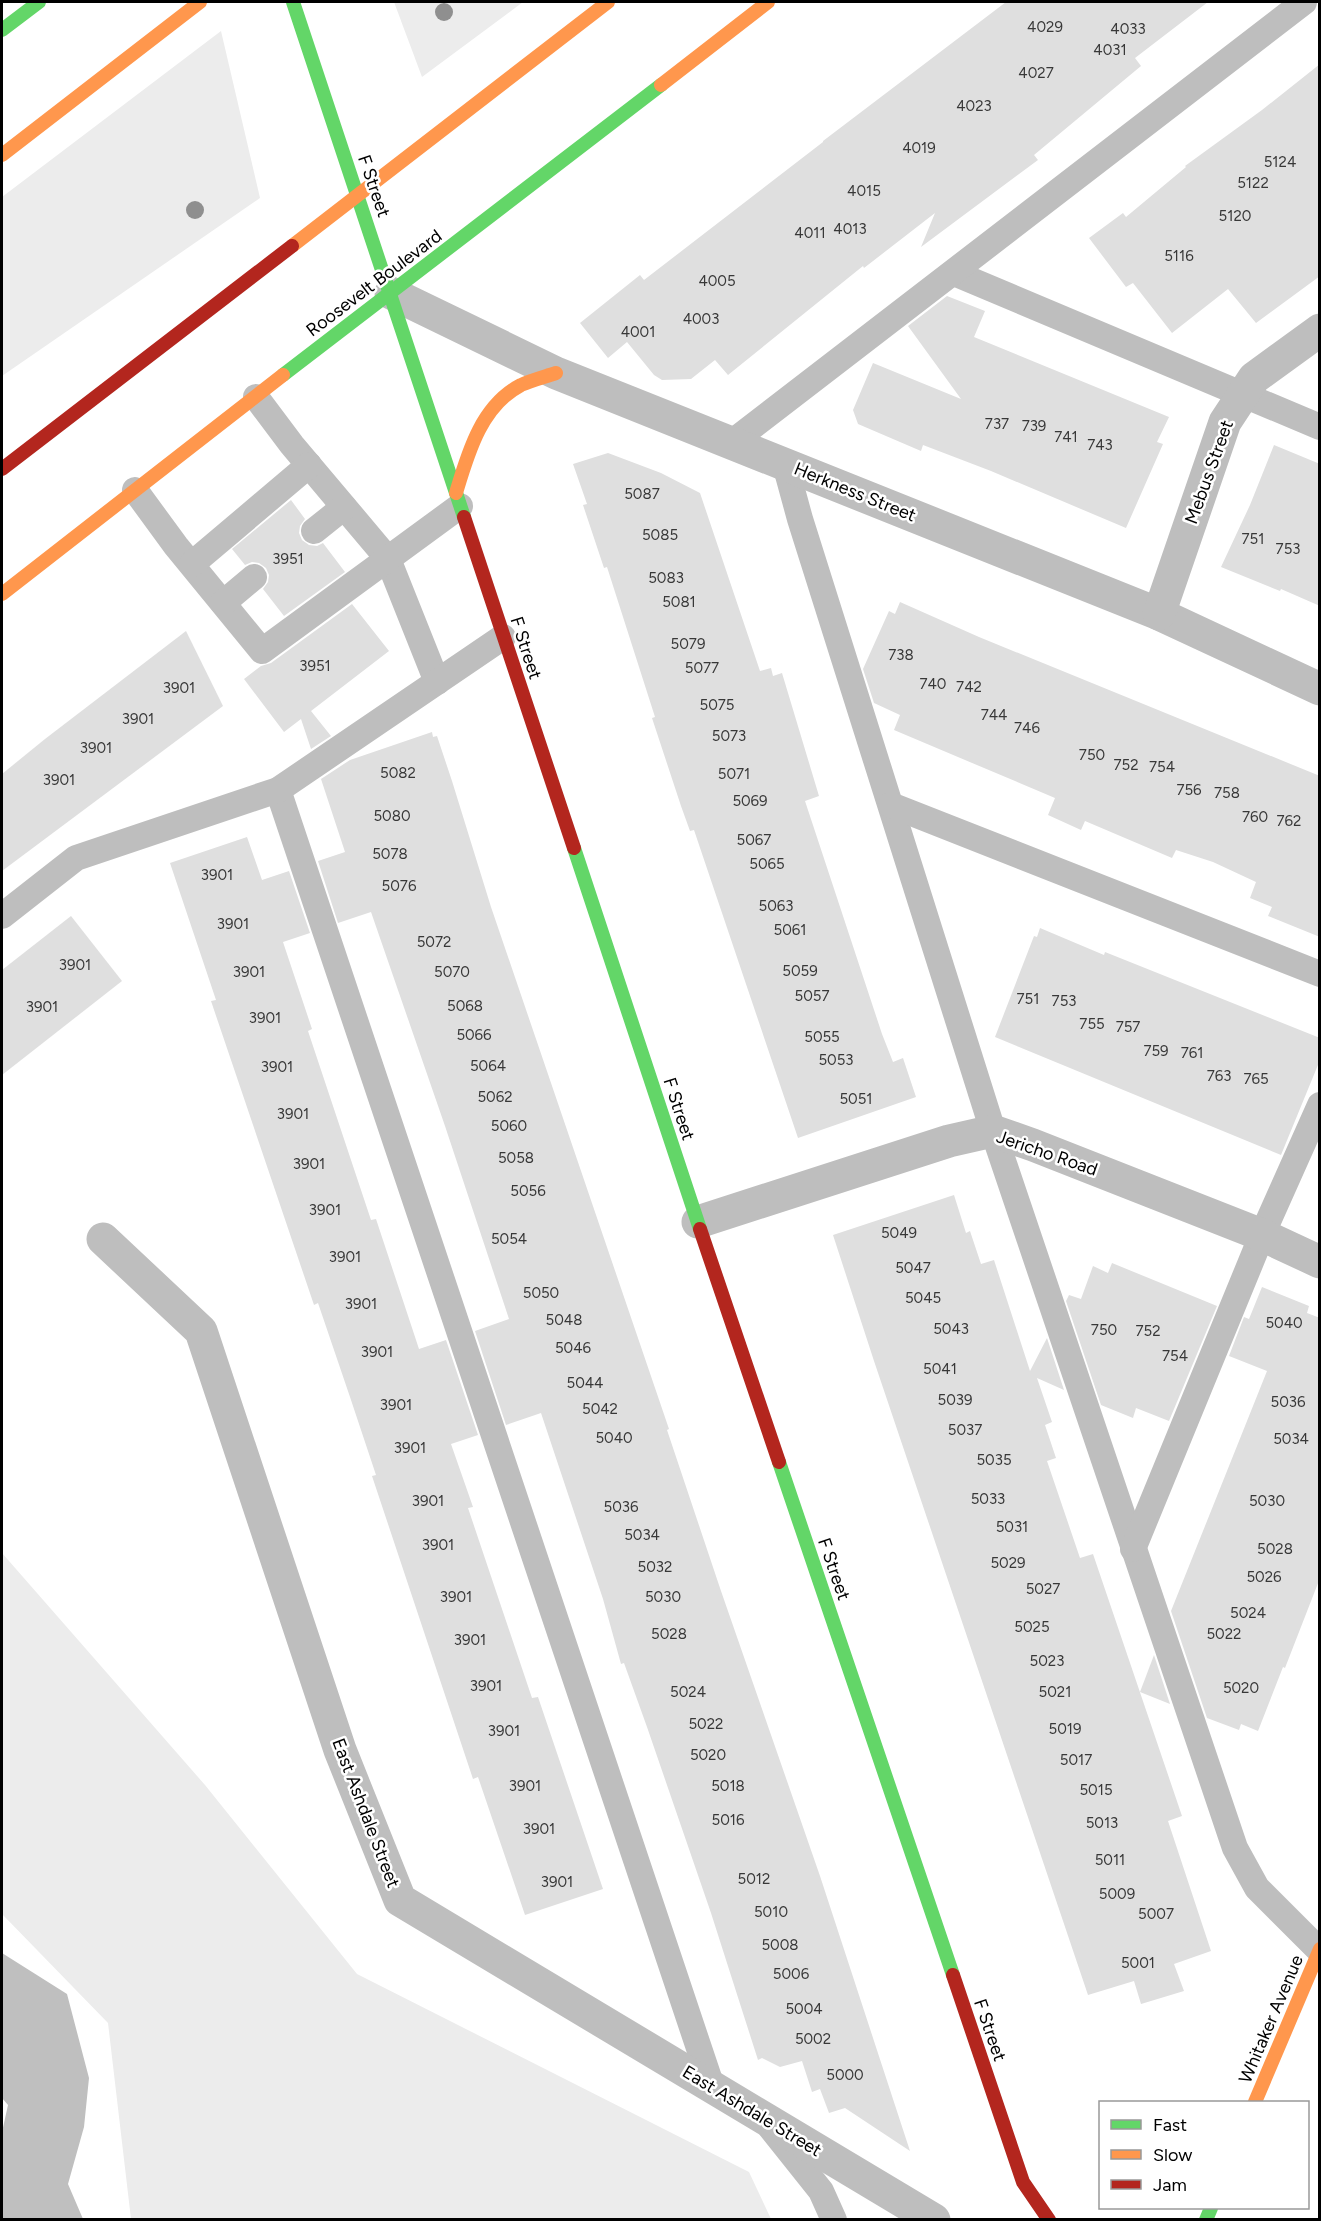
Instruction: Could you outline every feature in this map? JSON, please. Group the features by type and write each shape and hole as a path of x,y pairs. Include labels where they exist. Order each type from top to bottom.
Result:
{"main road":[{"path":"2,30 39,2"},
{"path":"2,155 200,2"},
{"name":"F Street","path":"293,2 698,1222 1023,2182 1049,2220"},
{"path":"2,469 608,2"},
{"name":"Roosevelt Boulevard","path":"2,594 333,335 391,293 768,2"},
{"path":"458,499 471,442 490,411 517,387 556,373"},
{"path":"11,568 68,542"},
{"name":"Whitaker Avenue","path":"1256,2101 1319,1950"}],"street":[{"name":"Herkness Street","path":"391,293 556,373 1159,614 1320,689"},
{"name":"Mebus Street","path":"1159,614 1225,422 1254,378 1320,330"},
{"name":"Jericho Road","path":"698,1222 949,1141 993,1131 1262,1236 1320,1262"},
{"name":"East Ashdale Street","path":"103,1239 201,1331 340,1750 400,1899 934,2220"}],"lane":[{"path":"731,443 1304,2"},
{"path":"954,273 1320,427"},
{"path":"256,397 388,560 437,682"},
{"path":"784,464 993,1131 1235,1848 1257,1888 1319,1950"},
{"path":"192,564 309,465"},
{"path":"135,490 262,651 388,560 458,499"},
{"path":"314,531 344,507"},
{"path":"223,603 254,577"},
{"path":"2,916 76,858 278,790 503,637"},
{"path":"278,790 712,2087"},
{"path":"891,805 1320,974"},
{"path":"1133,1549 1262,1236 1320,1105"},
{"path":"760,2115 821,2191 834,2220"}],"shaded area":[{"path":"394,2 523,2 422,77"},
{"path":"221,31 260,198 2,376 2,197"},
{"path":"2,1553 205,1785 357,1974 749,2172 771,2219 131,2219 108,2023 2,1914"},
{"path":"2,1953 67,1994 89,2078 84,2127 68,2184 83,2219 2,2219 2,2132 8,2105 2,2098"}],"building":[{"path":"1006,2 1208,2 1135,58 1141,66 1034,155 1038,160 921,247 935,213 864,268 863,266 728,375 715,360 691,379 662,380 654,375 627,342 608,358 580,323 640,275 644,280"},
{"path":"1320,64 1320,276 1256,323 1228,289 1172,333 1133,283 1126,287 1089,238 1123,213 1126,217 1185,166"},
{"path":"947,296 985,311 974,337 1169,417 1157,442 1163,444 1126,528 991,471 923,445 921,451 858,424 853,410 873,363 961,399 908,326"},
{"path":"1274,445 1320,464 1320,606 1221,567 1250,505"},
{"path":"608,453 661,473 700,493 760,671 771,668 773,676 782,673 819,796 805,801 882,1034 893,1062 903,1058 916,1097 798,1138 694,830 690,831 681,806 607,567 604,568 583,505 587,504 573,464"},
{"path":"291,500 305,519 300,526 299,533 302,540 309,545 317,546 323,543 345,572 284,616 263,589 268,582 269,575 266,568 259,563 252,562 245,565 232,549"},
{"path":"900,602 979,637 1320,776 1320,937 1268,916 1272,907 1250,898 1256,882 1213,862 1176,850 1172,858 1085,821 1081,830 1048,815 1055,798 894,730 900,715 874,703 863,669 889,611 895,614"},
{"path":"352,604 389,651 311,711 331,736 311,749 301,719 284,732 244,679 261,666 271,663"},
{"path":"186,631 223,706 2,871 2,774"},
{"path":"432,732 433,737 437,736 491,907 669,1429 667,1430 721,1591 820,1876 910,2151 845,2108 829,2113 820,2089 812,2092 802,2061 780,2067 762,2058 758,2060 711,1913 647,1727 624,1663 621,1664 603,1599 541,1413 506,1425 475,1331 509,1319 445,1126 371,912 338,923 318,861 345,852 321,779 350,760"},
{"path":"247,837 262,880 289,871 310,933 283,942 312,1029 308,1031 371,1220 376,1219 419,1349 446,1340 478,1435 451,1444 473,1507 468,1508 532,1698 538,1697 603,1889 525,1915 478,1777 473,1779 372,1476 376,1475 350,1397 318,1303 314,1305 211,1001 216,1000 170,863"},
{"path":"71,916 122,981 2,1075 2,970"},
{"path":"1040,928 1320,1038 1320,1060 1281,1155 995,1037 1034,936 1037,937"},
{"path":"954,1195 966,1233 970,1231 981,1264 994,1260 1030,1371 1047,1338 1064,1390 1037,1378 1052,1422 1045,1425 1056,1458 1047,1461 1080,1558 1093,1554 1182,1816 1168,1821 1211,1951 1174,1964 1184,1991 1141,2004 1134,1981 1088,1995 833,1235"},
{"path":"1112,1263 1217,1306 1169,1421 1136,1408 1133,1418 1101,1405 1066,1301 1069,1295 1081,1299 1093,1266 1108,1273"},
{"path":"1262,1287 1309,1306 1307,1313 1320,1318 1320,1578 1258,1731 1241,1724 1239,1730 1207,1718 1171,1611 1267,1371 1229,1356 1244,1317 1249,1319"},
{"path":"1154,1655 1170,1704 1140,1692"}],"traffic: fast":[{"path":"2,30 39,2"},
{"path":"293,2 464,517"},
{"path":"283,375 661,85"},
{"path":"574,848 700,1229"},
{"path":"779,1462 953,1975"},
{"path":"1206,2220 1211,2209"}],"traffic: slow":[{"path":"2,155 200,2"},
{"path":"292,246 608,2"},
{"path":"661,85 768,2"},
{"path":"456,493 471,447 486,418 496,405 521,385 556,373"},
{"path":"2,594 283,375"},
{"path":"1255,2101 1320,1949"}],"traffic: jam":[{"path":"2,469 292,246"},
{"path":"464,517 574,848"},
{"path":"700,1229 779,1462"},
{"path":"953,1975 1023,2182 1049,2220"}]}
